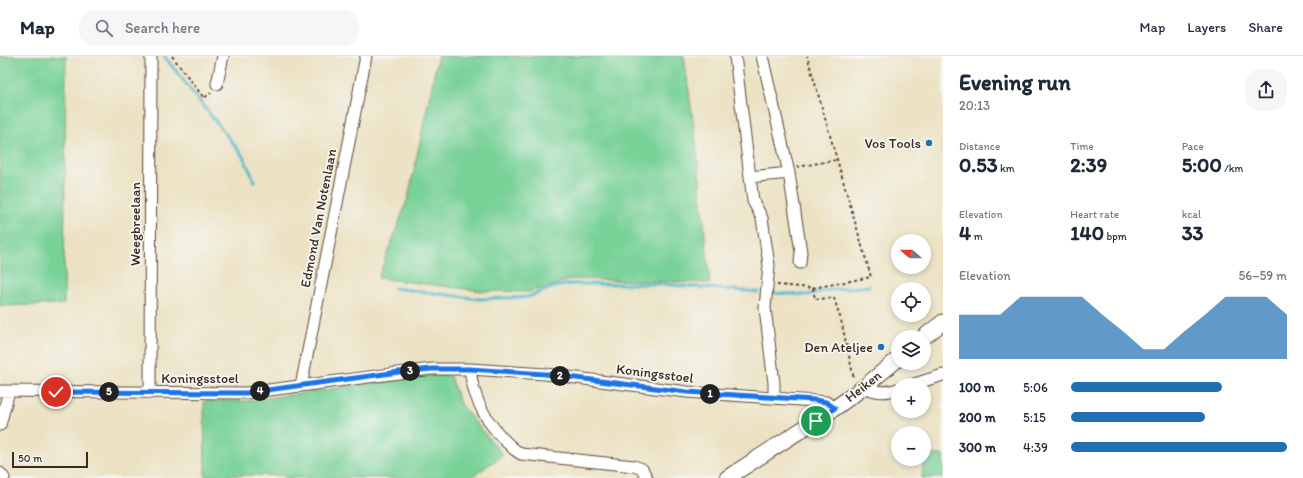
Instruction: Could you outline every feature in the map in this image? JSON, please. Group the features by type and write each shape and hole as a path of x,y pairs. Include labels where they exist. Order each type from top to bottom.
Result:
{"main road":[{"path":"931,332 943,322"},
{"name":"Heiken","path":"727,478 835,408 861,390 891,365"}],"street":[{"name":"Weegbreelaan","path":"150,393 151,56"},
{"path":"217,84 223,56"},
{"name":"Edmond Van Notenlaan","path":"301,386 366,56"},
{"path":"735,56 753,201 762,218 769,265 765,308 774,383 774,398"},
{"path":"762,56 789,171 802,252 800,263"},
{"path":"750,177 789,171"},
{"name":"Koningsstoel","path":"4,391 246,393 406,372 470,369 545,374 664,390 815,400 826,402 835,408"},
{"path":"470,369 472,386 483,413 515,450 521,454 634,466 642,469 647,478"},
{"path":"931,379 943,375"},
{"path":"861,390 886,393 891,391"},
{"path":"0,424 4,391"},
{"path":"0,473 4,478"}],"path":[{"path":"172,56 204,98 211,92 213,86 217,84"},
{"path":"768,284 813,288 871,276 836,160 807,56"},
{"path":"789,171 836,160"},
{"path":"813,288 815,300 834,298 861,390"}],"green space":[{"path":"0,56 66,56 64,304 0,306"},
{"path":"438,56 684,56 696,142 710,283 573,279 530,292 482,291 378,278 408,198"},
{"path":"430,375 450,376 460,404 503,455 470,478 285,478 283,475 205,476 204,401 246,401"},
{"path":"931,454 943,455 943,478 922,478 923,466 931,466"}],"waterway":[{"path":"164,56 243,156 255,182"},
{"path":"394,288 480,299 528,297 554,287 571,284 659,284 759,292"},
{"path":"772,293 807,295 829,290 869,286"}],"place":[{"name":"Vos Tools","path":"929,143"},
{"name":"Den Ateljee","path":"881,347"}],"route":[{"path":"56,392 207,394 246,393 399,372 432,369 488,369 545,374 664,390 815,400 826,402 835,408 816,421"}]}
